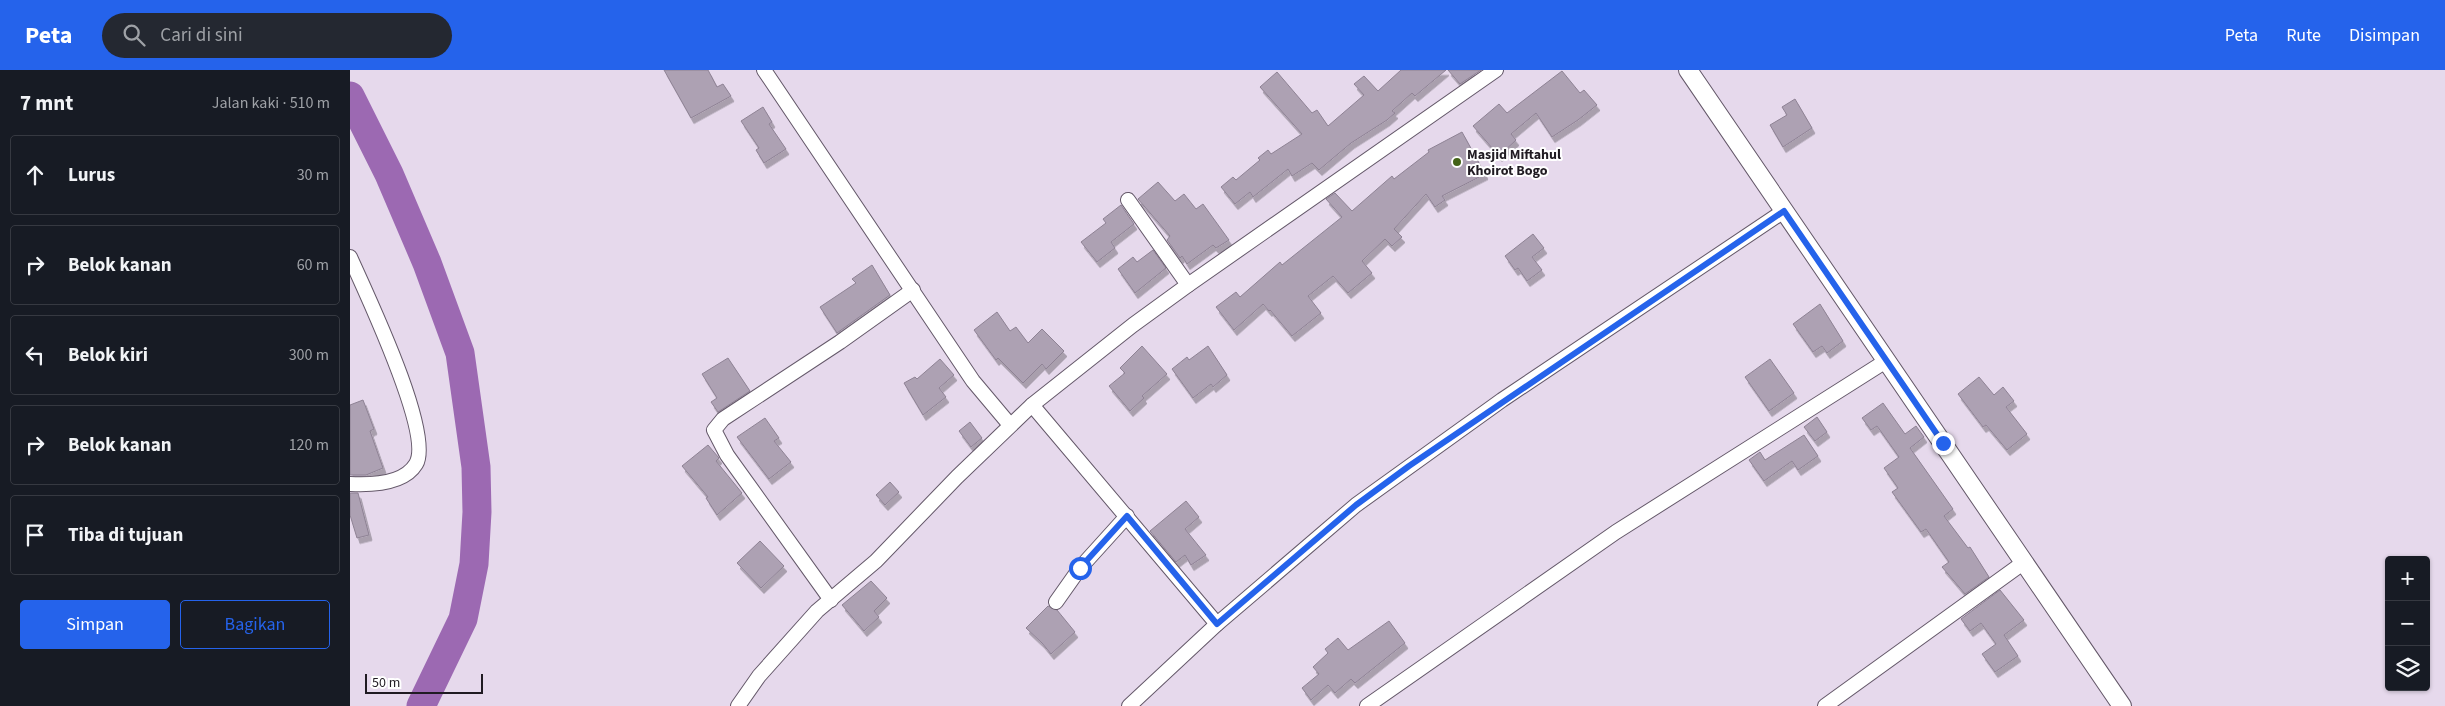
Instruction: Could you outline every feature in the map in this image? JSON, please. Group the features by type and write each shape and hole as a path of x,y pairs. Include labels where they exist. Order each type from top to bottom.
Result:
{"street":[{"path":"764,70 973,381 1010,424"},
{"path":"738,706 760,676 799,631 876,561 1010,424 1032,405 1188,285 1496,70"},
{"path":"1688,70 2122,706"},
{"path":"1128,200 1188,285"},
{"path":"1129,706 1217,624 1356,505 1409,466 1784,211"},
{"path":"350,257 413,408 419,455 416,464 406,475 365,485 350,484"},
{"path":"831,600 726,455 714,430 723,419 840,342 913,290"},
{"path":"1367,706 1616,532 1886,361"},
{"path":"1032,405 1217,624"},
{"path":"1056,602 1080,568 1127,516"},
{"path":"1825,706 2023,562"}],"building":[{"path":"664,70 708,70 717,87 723,84 731,96 691,118"},
{"path":"1401,70 1446,70 1415,96 1412,93 1392,111 1395,113 1387,120 1351,143 1319,170 1312,163 1292,176 1288,169 1253,197 1250,192 1235,204 1221,187 1233,177 1236,180 1260,160 1258,158 1268,150 1271,154 1302,134 1260,87 1277,72 1312,113 1317,110 1328,126 1364,95 1354,84 1364,76 1378,91"},
{"path":"1448,70 1481,70 1460,84"},
{"path":"1562,71 1580,93 1584,90 1597,105 1552,137 1536,113 1511,134 1516,140 1499,156 1473,126 1499,104 1507,113"},
{"path":"1795,99 1812,128 1783,147 1770,125 1787,115 1782,107"},
{"path":"763,107 772,122 769,124 786,149 764,163 756,150 759,148 741,121"},
{"path":"1462,132 1485,174 1442,196 1445,200 1435,207 1426,194 1394,229 1402,237 1392,246 1385,239 1362,261 1372,273 1348,293 1333,276 1308,296 1321,313 1292,336 1263,304 1234,330 1216,307 1236,292 1240,297 1280,262 1282,265 1342,217 1326,199 1335,193 1352,211 1392,176 1394,179 1429,152 1428,150"},
{"path":"1158,182 1175,201 1184,194 1196,209 1203,204 1229,240 1216,248 1213,245 1187,264 1182,256 1180,258 1167,240 1170,236 1138,199"},
{"path":"1121,205 1134,224 1111,242 1115,248 1097,262 1081,242 1106,223 1103,219"},
{"path":"1533,234 1544,248 1532,257 1542,270 1527,281 1518,268 1515,270 1505,256"},
{"path":"1153,250 1166,268 1135,293 1118,269 1133,257 1137,262"},
{"path":"872,265 890,295 837,333 820,307 856,283 852,279"},
{"path":"1820,304 1843,341 1827,353 1822,346 1813,352 1793,324"},
{"path":"997,312 1010,331 1016,327 1028,343 1042,329 1064,351 1046,369 1042,364 1023,383 998,358 996,360 974,330"},
{"path":"1142,346 1167,374 1142,396 1144,398 1130,411 1109,386 1125,373 1120,368"},
{"path":"1208,346 1227,375 1213,387 1211,384 1193,398 1172,369 1187,357 1189,360"},
{"path":"728,358 750,391 718,412 711,402 717,398 702,374"},
{"path":"940,359 954,375 939,388 946,397 923,415 904,383 915,377 917,379"},
{"path":"1770,359 1794,393 1769,411 1745,377"},
{"path":"1979,377 1994,395 2003,387 2014,401 2006,407 2027,434 2007,450 1986,425 1983,427 1958,394"},
{"path":"363,400 374,429 370,431 383,468 366,475 350,475 350,405"},
{"path":"1883,403 1905,434 1916,426 1924,437 1910,448 1953,509 1944,516 1968,548 1970,547 1989,577 1965,594 1942,567 1949,562 1926,529 1921,532 1892,492 1898,488 1884,468 1899,457 1877,426 1871,430 1862,418"},
{"path":"1817,417 1827,432 1815,441 1804,427"},
{"path":"765,418 779,438 774,441 791,462 769,479 737,437"},
{"path":"970,422 982,438 971,447 959,431"},
{"path":"1804,435 1818,456 1798,470 1792,461 1764,481 1749,460 1760,452 1765,460"},
{"path":"708,445 719,458 716,461 742,493 717,515 706,498 708,497 682,466"},
{"path":"890,482 899,492 885,505 876,495"},
{"path":"350,493 358,493 369,535 357,538 350,515"},
{"path":"1186,501 1199,517 1185,529 1206,555 1191,565 1185,555 1176,562 1150,531"},
{"path":"760,541 784,566 761,588 737,563"},
{"path":"871,581 887,598 874,611 879,617 864,631 842,605"},
{"path":"2000,590 2024,620 2004,635 2018,656 1995,672 1982,654 1996,644 1981,623 1970,631 1961,619"},
{"path":"1048,606 1057,610 1075,632 1051,654 1026,628"},
{"path":"1389,621 1405,643 1355,683 1351,679 1335,693 1328,685 1311,700 1302,688 1319,674 1313,667 1328,653 1325,649 1338,638 1348,650"}],"waterway":[{"path":"350,96 389,174 427,263 460,353 476,467 477,512 474,564 463,619 421,706"}],"place":[{"name":"Masjid Miftahul Khoirot Bogo","path":"1457,162"}],"route":[{"path":"1080,568 1127,516 1217,624 1285,568 1356,505 1409,466 1502,400 1784,211 1943,443"}]}
